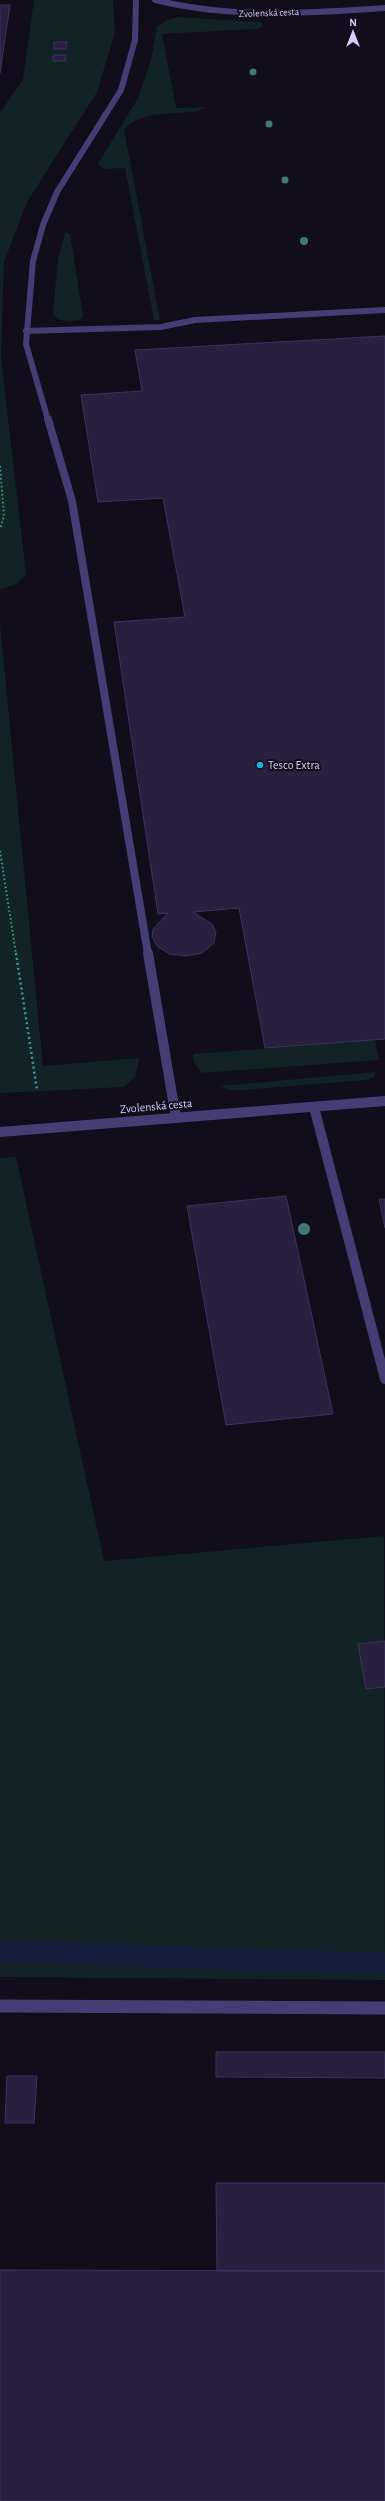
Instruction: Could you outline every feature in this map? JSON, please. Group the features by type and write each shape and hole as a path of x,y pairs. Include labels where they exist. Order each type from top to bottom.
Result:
{"street":[{"path":"136,0 135,40 129,67 121,90 57,192 43,225 33,261 26,331 28,356 72,501 176,1118"},
{"name":"Zvolenská cesta","path":"155,0 178,7 224,14 385,8"},
{"path":"26,331 162,327 195,320 385,310"},
{"name":"Zvolenská cesta","path":"0,1132 385,1101"},
{"path":"314,1107 385,1379"},
{"path":"0,2006 385,2008"}],"path":[{"path":"0,466 4,516 0,529"},
{"path":"0,850 37,1091"}],"shaded area":[{"path":"34,0 113,0 115,32 97,92 27,202 4,262 1,357 26,574 17,584 0,589 0,113 23,79"},
{"path":"180,17 261,22 263,26 257,29 162,34 176,108 205,107 199,111 149,116 132,123 124,130 160,320 154,320 125,168 103,169 98,164 138,98 151,61 157,26 170,19"},
{"path":"65,233 70,234 83,315 81,319 73,321 61,320 55,316 53,312 58,259"},
{"path":"0,624 43,1066 139,1058 135,1077 124,1087 0,1093"},
{"path":"375,1040 379,1060 202,1073 194,1062 193,1054"},
{"path":"376,1072 374,1077 365,1080 240,1090 229,1090 220,1086"},
{"path":"16,1157 104,1561 384,1536 385,1980 0,1977 0,1158"}],"building":[{"path":"0,5 10,5 0,73"},
{"path":"54,42 67,42 66,49 54,49"},
{"path":"53,55 66,55 65,61 53,61"},
{"name":"Tesco Extra","path":"385,336 385,1039 265,1048 239,908 193,912 212,924 216,932 214,943 202,953 186,956 170,954 158,947 152,937 153,929 168,913 158,914 114,622 185,617 163,498 98,502 81,395 142,391 135,350"},
{"path":"286,1196 333,1414 226,1425 187,1206"},
{"path":"379,1199 385,1199 385,1228"},
{"path":"385,1641 385,1687 366,1689 358,1644"},
{"path":"216,2052 385,2052 385,2078 216,2077"},
{"path":"7,2076 37,2076 34,2123 5,2123"},
{"path":"216,2183 385,2183 385,2271 217,2271"},
{"path":"0,2270 385,2271 385,2501 0,2501"}],"waterway":[{"path":"0,1951 385,1964"}],"place":[{"name":"Tesco Extra","path":"260,765"}]}
